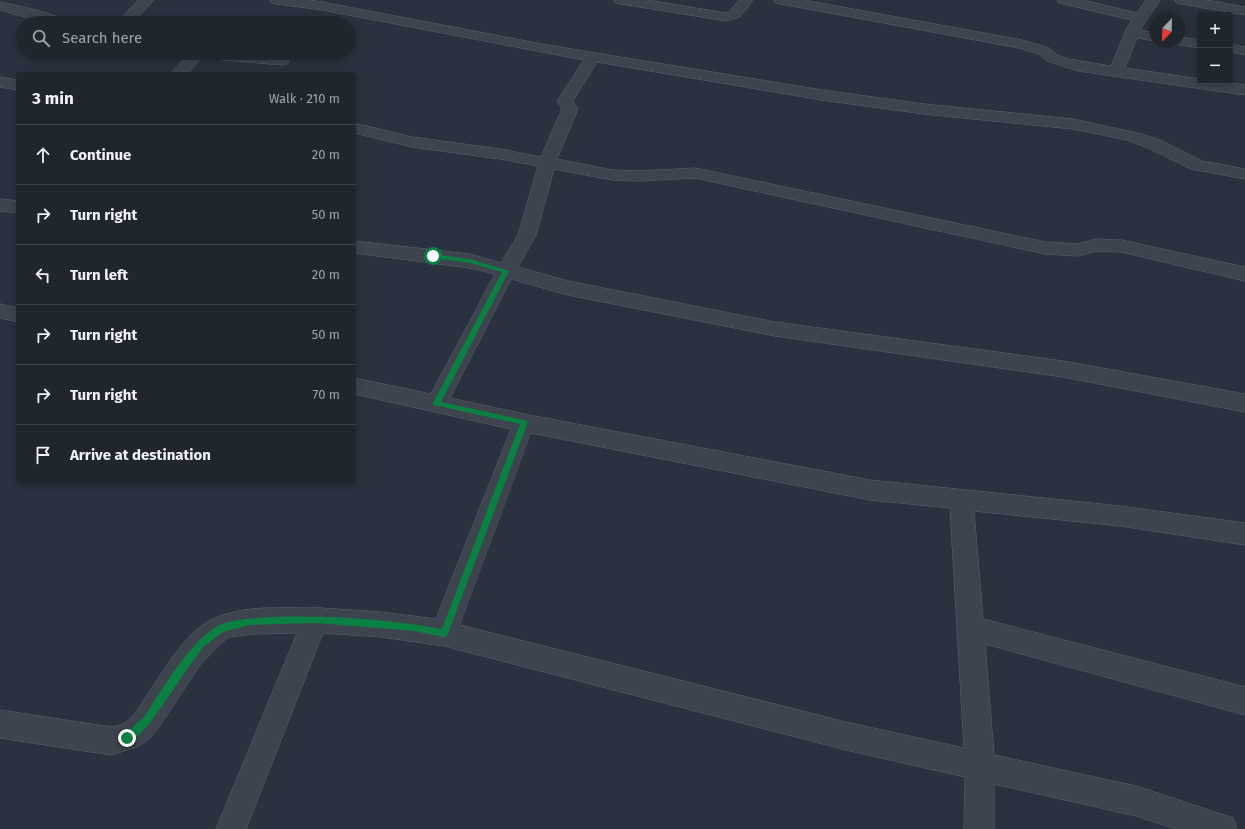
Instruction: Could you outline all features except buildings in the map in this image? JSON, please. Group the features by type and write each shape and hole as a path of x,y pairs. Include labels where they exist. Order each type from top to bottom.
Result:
{"street":[{"path":"131,16 147,0"},
{"path":"277,0 322,6 593,57 865,101 1079,125 1131,136 1154,144 1197,166 1245,174"},
{"path":"621,0 727,17 735,14 746,0"},
{"path":"781,0 1022,44 1044,51 1052,58 1063,62 1116,72 1245,90"},
{"path":"1064,0 1141,18"},
{"path":"1116,72 1134,28 1153,0"},
{"path":"1182,0 1245,11"},
{"path":"0,6 41,16"},
{"path":"1132,33 1149,35"},
{"path":"1185,42 1197,44"},
{"path":"1233,48 1245,50"},
{"path":"437,403 506,271 527,235 548,163 570,109 564,101 593,57"},
{"path":"180,72 191,60"},
{"path":"272,60 282,61"},
{"path":"0,82 16,85"},
{"path":"356,129 412,142 500,154 625,176 695,173 1044,248 1078,250 1096,245 1121,246 1245,274"},
{"path":"0,205 16,207"},
{"path":"356,247 470,261 568,288 775,329 1063,369 1245,403"},
{"path":"0,312 16,315"},
{"path":"356,386 524,422 870,490 1120,516 1245,534"},
{"path":"444,633 524,422"},
{"path":"961,499 980,766 979,829"},
{"path":"231,829 316,619"},
{"path":"0,724 111,742 127,738 137,731 147,720 199,645 221,628 249,622 316,619 414,627 444,633 842,735 1136,801 1185,823 1222,829"},
{"path":"971,628 1245,701"}],"route":[{"path":"127,738 137,731 147,720 199,645 221,628 249,622 316,619 414,627 444,633 524,422 437,403 506,271 470,261 433,256"}]}
